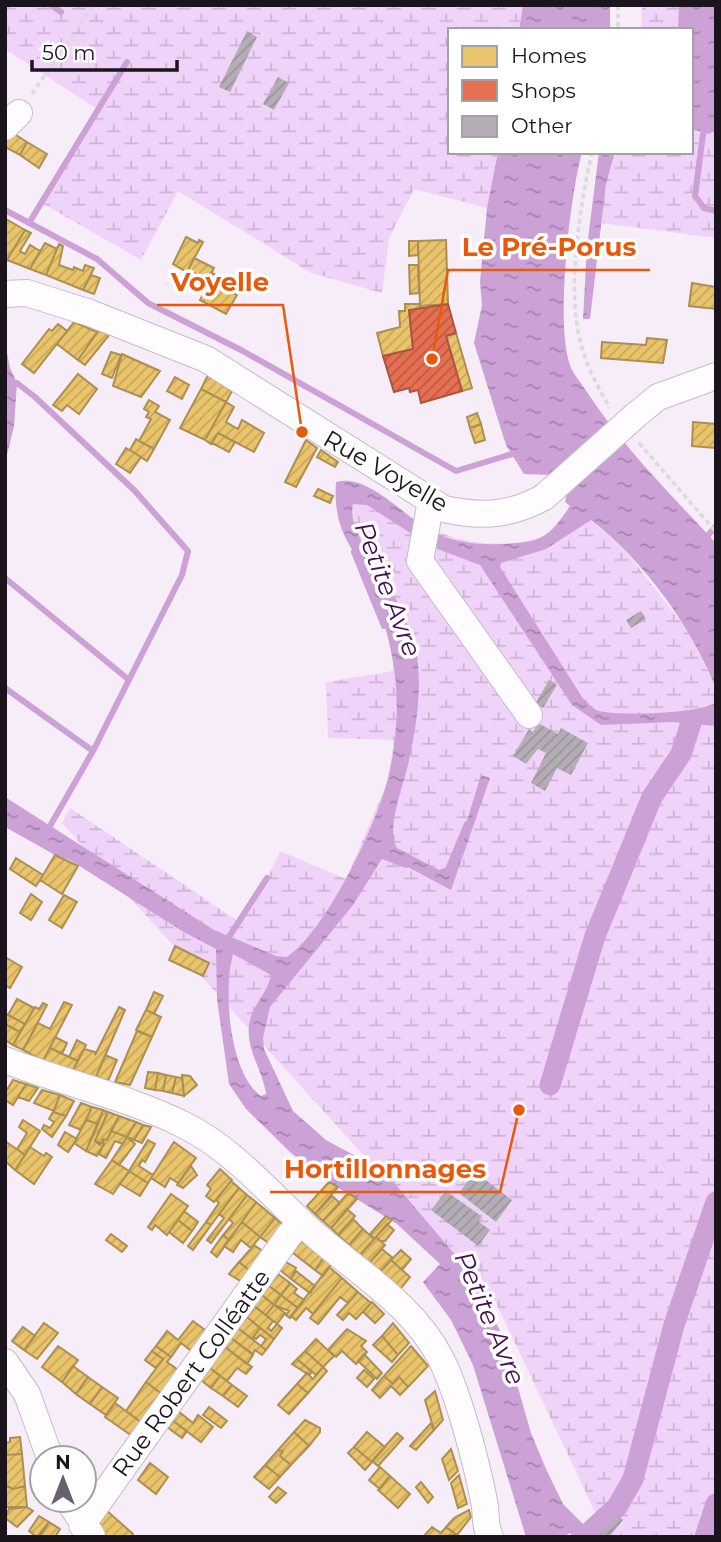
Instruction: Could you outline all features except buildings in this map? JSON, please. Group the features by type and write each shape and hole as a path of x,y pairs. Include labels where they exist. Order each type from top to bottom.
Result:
{"street":[{"name":"Rue Voyelle","path":"5,294 27,293 90,313 206,359 428,511 444,509 481,515 510,513 544,497 658,397 716,376"},
{"path":"428,511 420,547 420,561 529,715"},
{"path":"5,1060 134,1104 186,1126 275,1195 302,1223 424,1329 442,1362 456,1399 485,1503 481,1533"},
{"name":"Rue Robert Colléatte","path":"87,1531 290,1234 302,1223"},
{"path":"5,1362 27,1395 45,1444"},
{"path":"77,1514 87,1531"}],"path":[{"path":"12,120 93,5"},
{"path":"618,5 618,28"},
{"path":"592,154 579,246 575,310 589,370 716,532"}],"green space":[{"path":"5,5 523,5 519,28 448,28 448,154 498,154 487,208 414,189 389,238 382,293 311,273 178,191 141,260 40,202 100,111 5,49"},
{"path":"642,5 716,5 716,238 601,223 606,184 614,154 693,154 693,28 641,28"},
{"path":"347,480 361,483 431,529 468,541 521,542 549,533 563,516 591,520 626,552 688,631 716,687 716,1537 607,1537 494,1299 62,823 70,808 238,921 267,878 280,851 346,879 388,780 394,740 328,738 326,682 394,671 379,607 341,528 338,516 336,482"}],"water":[{"path":"523,5 610,5 610,28 519,28"},
{"path":"679,5 716,5 716,130 709,134 693,130 693,28 678,28"},
{"path":"498,154 582,154 569,228 564,291 566,346 570,365 601,412 632,451 716,543 716,688 693,641 664,596 630,555 591,520 546,549 501,563 500,567 582,697 594,709 609,713 659,713 694,709 716,702 716,726 673,722 601,725 572,705 480,565 432,547 367,505 353,504 352,514 358,533 401,610 414,642 418,664 416,724 394,818 394,840 397,848 439,870 450,866 455,860 481,775 490,778 451,890 389,857 383,857 353,905 270,1007 263,1038 264,1049 293,1111 326,1140 385,1172 473,1276 504,1339 531,1433 546,1469 563,1504 596,1537 573,1537 570,1533 562,1537 526,1537 473,1365 451,1320 423,1282 440,1264 397,1224 329,1182 291,1153 246,1109 229,1084 217,999 216,949 182,931 70,860 55,855 5,827 5,797 214,930 276,956 287,957 302,944 333,901 373,822 388,778 396,731 396,683 387,635 370,585 341,526 336,482 362,484 435,533 477,544 528,542 544,536 570,506 565,502 567,492 552,475 524,474 506,445 474,343 482,305 480,282 487,208","holes":["233,954 271,975 267,988 250,1018 249,1025 252,1052 266,1094 261,1096 250,1085 242,1069 231,1030 229,988"]},
{"path":"599,154 614,154 606,184 590,319 583,319 587,247"},
{"path":"5,342 10,368 17,383 14,426 5,463"}],"waterway":[{"path":"51,5 61,12"},
{"path":"29,223 127,62"},
{"path":"703,134 695,196 704,208 716,211"},
{"path":"5,210 97,259 148,303 241,350 456,471 519,452"},
{"path":"5,383 17,383 35,397 134,490 188,551 182,575 93,751 46,833"},
{"path":"704,540 716,526"},
{"name":"Petite Avre","path":"354,552 384,626"},
{"path":"5,578 129,680"},
{"path":"5,688 93,751"},
{"path":"550,1085 595,936 652,797 681,754 691,723"},
{"path":"447,872 467,824"},
{"path":"377,854 406,865"},
{"path":"225,943 267,878"},
{"path":"584,1537 617,1507 633,1479 674,1325 716,1202"},
{"path":"705,1537 716,1504"}],"place":[{"name":"Le Pré-Porus","path":"432,359"},
{"name":"Voyelle","path":"302,432"},
{"name":"Hortillonnages","path":"519,1110"}]}
